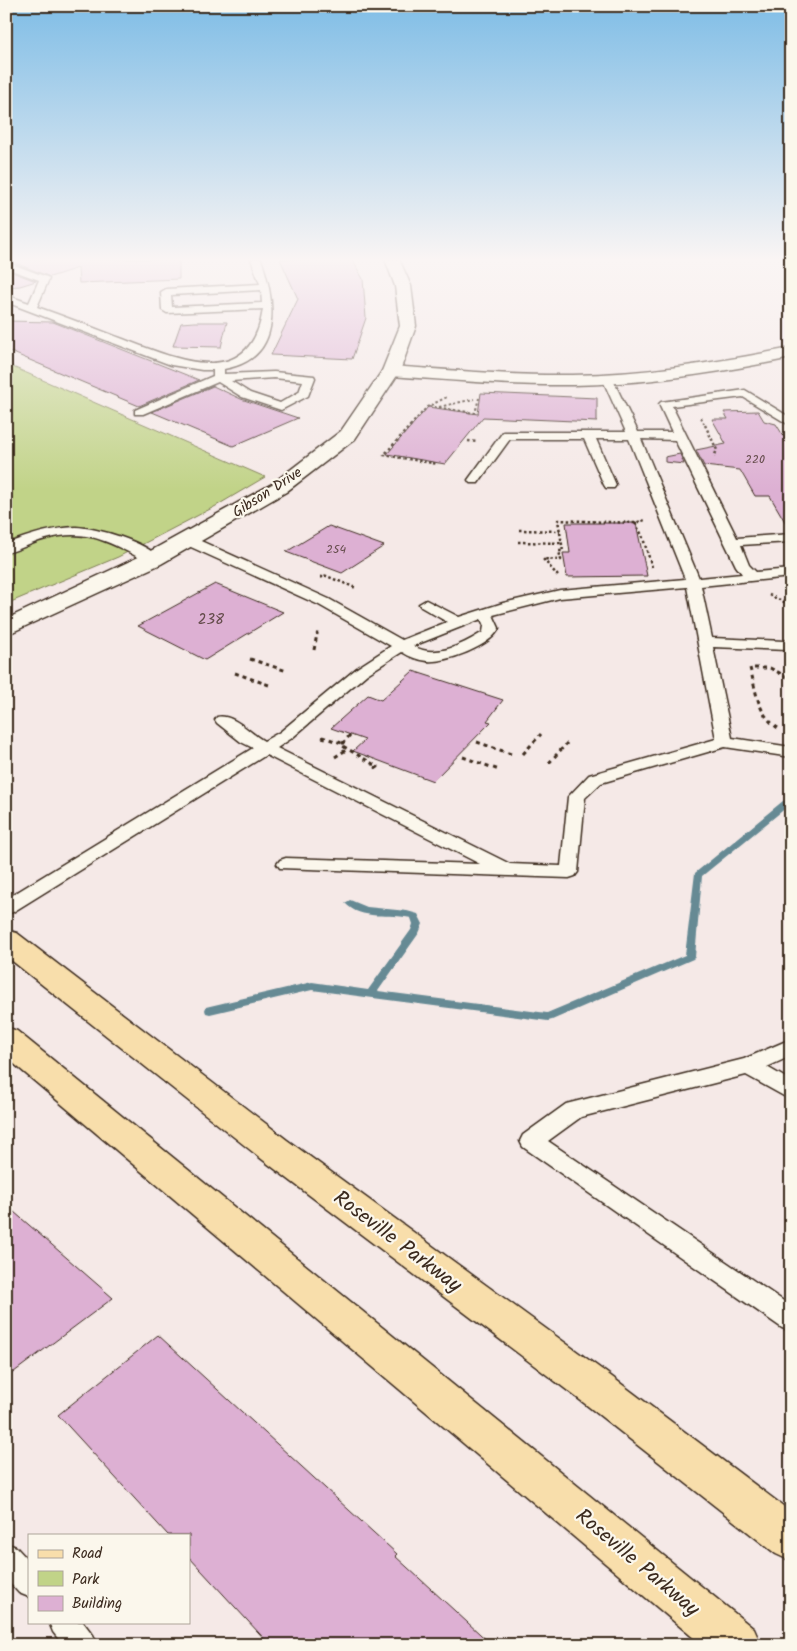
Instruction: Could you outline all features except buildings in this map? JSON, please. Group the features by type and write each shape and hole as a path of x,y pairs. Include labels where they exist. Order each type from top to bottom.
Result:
{"main road":[{"name":"Roseville Parkway","path":"6,940 275,1150 598,1390 791,1539"},
{"name":"Roseville Parkway","path":"6,1038 738,1645"}],"street":[{"name":"Gibson Drive","path":"6,628 152,559 279,488 348,435 391,371 404,336"},
{"path":"391,371 514,379 607,378 720,367 791,353"}],"lane":[{"path":"105,336 175,363 219,373 310,378 304,394 281,407 246,394 219,373"},
{"path":"139,412 219,373 239,361 255,351 263,336"},
{"path":"607,378 621,405 673,526 693,583 725,742"},
{"path":"752,578 743,566 665,404 745,393 791,423"},
{"path":"474,480 507,435 679,436"},
{"path":"589,436 610,485"},
{"path":"6,549 35,537 70,530 101,534 152,559"},
{"path":"733,542 791,538"},
{"path":"187,540 324,602 421,656 448,654 486,637 492,630 491,622 484,614"},
{"path":"6,908 286,735 362,670 401,646 458,622 560,594 791,573"},
{"path":"426,604 458,622"},
{"path":"705,642 787,646 791,643"},
{"path":"223,720 247,739 508,870"},
{"path":"286,864 569,872 577,797 595,780 725,742 791,752"},
{"path":"791,1048 749,1066 574,1110 531,1141 791,1320"},
{"path":"749,1066 791,1092"},
{"path":"6,1557 28,1582"},
{"path":"65,1624 83,1645"}],"path":[{"path":"428,406 475,414 481,394"},
{"path":"438,464 384,455 428,406 437,400 449,396"},
{"path":"436,407 479,398"},
{"path":"698,413 716,450 712,462"},
{"path":"560,578 543,559 561,560 559,551 563,551 558,520 635,522 652,520"},
{"path":"635,522 642,535 654,572"},
{"path":"519,530 560,530"},
{"path":"518,542 562,543"},
{"path":"347,589 319,578 324,575 356,588"},
{"path":"768,595 791,606"},
{"path":"314,650 318,630"},
{"path":"250,659 287,671"},
{"path":"785,730 770,724 763,716 750,668 770,668 791,679"},
{"path":"234,673 269,685"},
{"path":"523,754 541,734"},
{"path":"342,743 350,735"},
{"path":"322,738 342,743"},
{"path":"477,742 514,755"},
{"path":"549,763 567,742"},
{"path":"342,743 341,746 346,750 378,767 372,771"},
{"path":"335,757 346,750"},
{"path":"463,757 499,770"}],"green space":[{"path":"6,364 265,477 216,506 118,557 6,604"}],"waterway":[{"path":"210,1010 312,986 548,1017 690,957 698,875 786,803 791,805"},
{"path":"350,903 358,908 374,912 415,916 418,924 416,931 371,993"}]}
